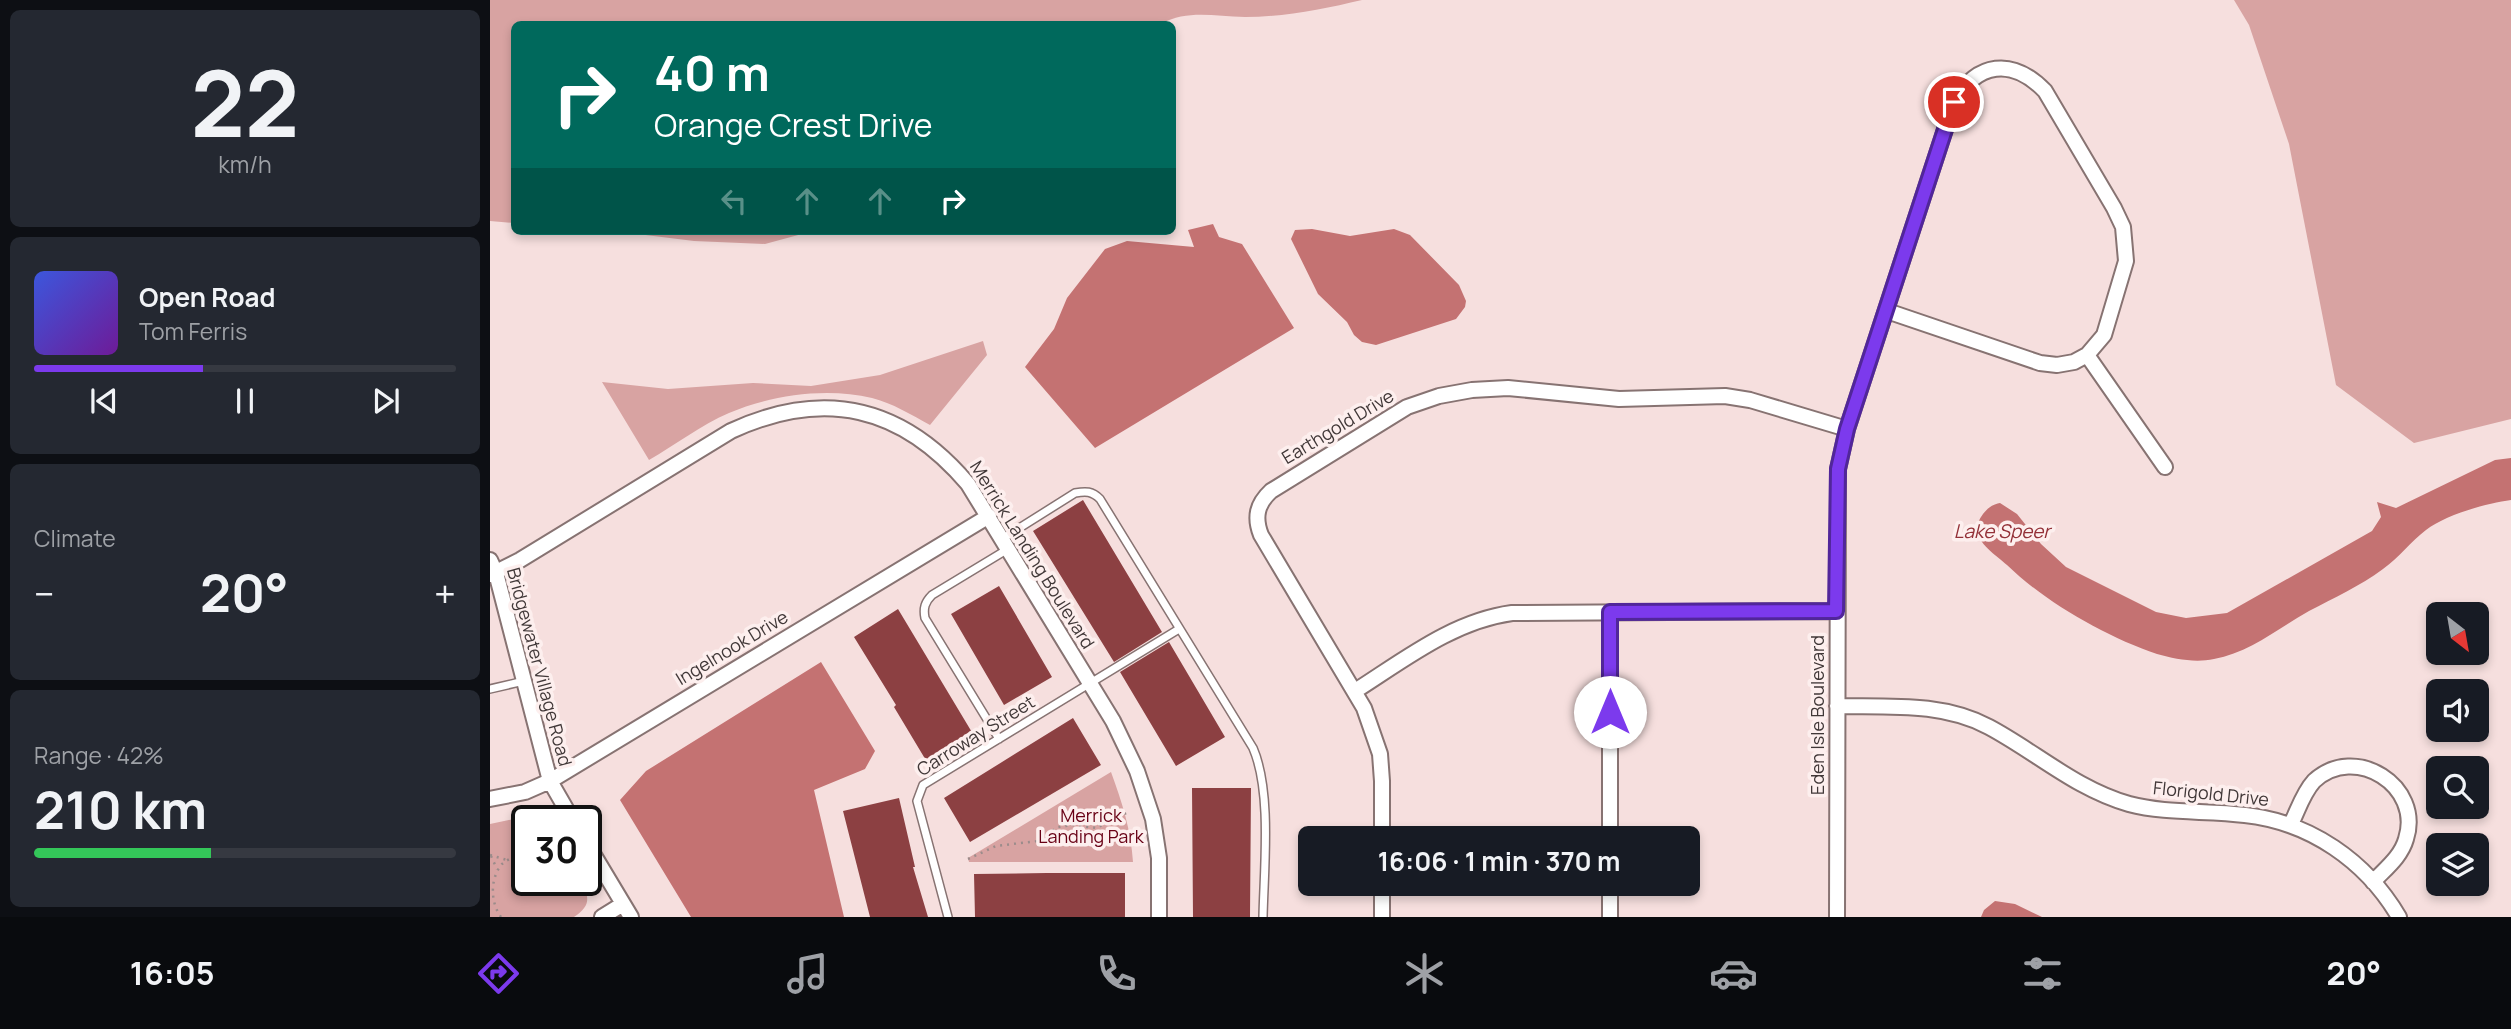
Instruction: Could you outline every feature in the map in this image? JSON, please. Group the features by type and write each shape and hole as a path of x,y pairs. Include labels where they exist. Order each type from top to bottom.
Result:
{"street":[{"name":"Eden Isle Boulevard","path":"1837,917 1838,469 1847,429 1954,102 1963,87 1986,71 2002,68 2017,70 2034,80 2045,91 2123,227 2126,261 2104,335 2087,355"},
{"path":"1887,311 2040,363 2057,365 2074,362 2087,355 2165,467"},
{"name":"Earthgold Drive","path":"1382,826 1380,754 1374,734 1354,691 1256,523 1262,500 1271,491 1407,407 1438,396 1461,392 1508,388 1619,399 1725,396 1750,400 1847,429"},
{"name":"Merrick Landing Boulevard","path":"492,569 520,561 732,431 756,420 792,410 821,408 851,410 894,424 918,437 949,461 968,484 1113,721 1138,771 1153,819 1159,858 1159,917"},
{"name":"Ingelnook Drive","path":"490,799 525,792 550,781 989,516"},
{"name":"Bridgewater Village Road","path":"492,569 550,781 564,805"},
{"path":"1354,691 1451,632 1493,615 1836,611"},
{"path":"1610,612 1610,826"},
{"name":"Florigold Drive","path":"1838,706 1933,709 1959,714 1988,726 2065,776 2129,804 2172,811 2247,815 2291,824 2335,847 2373,882 2399,917"},
{"path":"2291,824 2306,791 2329,771 2360,766 2377,771 2400,793 2409,824 2399,854 2373,882"},
{"path":"602,869 627,911 602,917"},
{"path":"1382,896 1382,917"},
{"path":"1610,896 1610,917"}],"lane":[{"path":"999,739 925,618 927,600 1075,493 1094,493 1260,763 1264,787 1263,917"},
{"name":"Carroway Street","path":"948,917 917,802 917,796 927,782 1179,629"},
{"path":"490,688 524,681"}],"path":[{"path":"968,859 996,846 1038,841 1058,827 1073,825 1097,828 1118,815 1128,813"},
{"path":"490,855 507,860"},
{"path":"490,855 496,869"},
{"path":"501,917 491,894 492,879 496,869 511,858"}],"green space":[{"path":"490,0 1362,0 1289,14 1260,17 1192,15 1167,21 511,21 511,223 490,221"},
{"path":"2234,0 2511,0 2511,419 2414,443 2336,385 2289,144 2249,25"},
{"path":"645,235 798,235 765,244 694,241"},
{"path":"983,341 987,355 930,425 872,398 836,393 781,397 729,413 649,460 602,382 668,389 753,383 811,386 880,375"},
{"name":"Merrick Landing Park","path":"1111,772 1125,816 1133,862 969,862 968,858"},
{"path":"511,820 511,896 587,896 584,909 574,917 490,917 490,824"}],"water":[{"path":"1213,224 1219,237 1242,244 1294,328 1095,448 1025,367 1054,329 1067,298 1105,249 1127,241 1194,247 1188,230"},
{"path":"1312,229 1350,236 1394,229 1410,235 1459,285 1466,301 1465,307 1456,319 1376,345 1362,342 1354,335 1347,322 1318,294 1291,239 1295,230"},
{"name":"Lake Speer","path":"2511,458 2511,500 2467,510 2444,519 2421,534 2389,565 2347,592 2309,611 2252,646 2227,656 2200,661 2157,654 2137,647 2077,617 2022,579 1983,543 1977,530 1983,514 2000,503 2017,514 2041,544 2066,567 2156,612 2186,618 2227,613 2372,531 2381,517 2377,502 2396,508 2495,460"},
{"path":"821,662 875,751 865,769 814,790 844,917 691,917 620,800 646,771"},
{"path":"1995,901 2015,904 2042,917 1981,917 1984,910"}],"building":[{"path":"1083,500 1162,632 1114,662 1033,531"},
{"path":"999,586 1052,677 1004,705 951,614"},
{"path":"898,609 976,739 930,767 854,637"},
{"path":"1169,642 1225,737 1176,766 1120,672"},
{"path":"1073,718 1101,765 970,842 944,798"},
{"path":"1192,788 1251,788 1250,917 1193,917"},
{"path":"899,798 913,867 928,917 870,917 843,811"},
{"path":"1125,873 1125,917 975,917 974,874"}],"route":[{"path":"1610,712 1610,612 1836,611 1838,469 1847,429 1954,102"}]}
